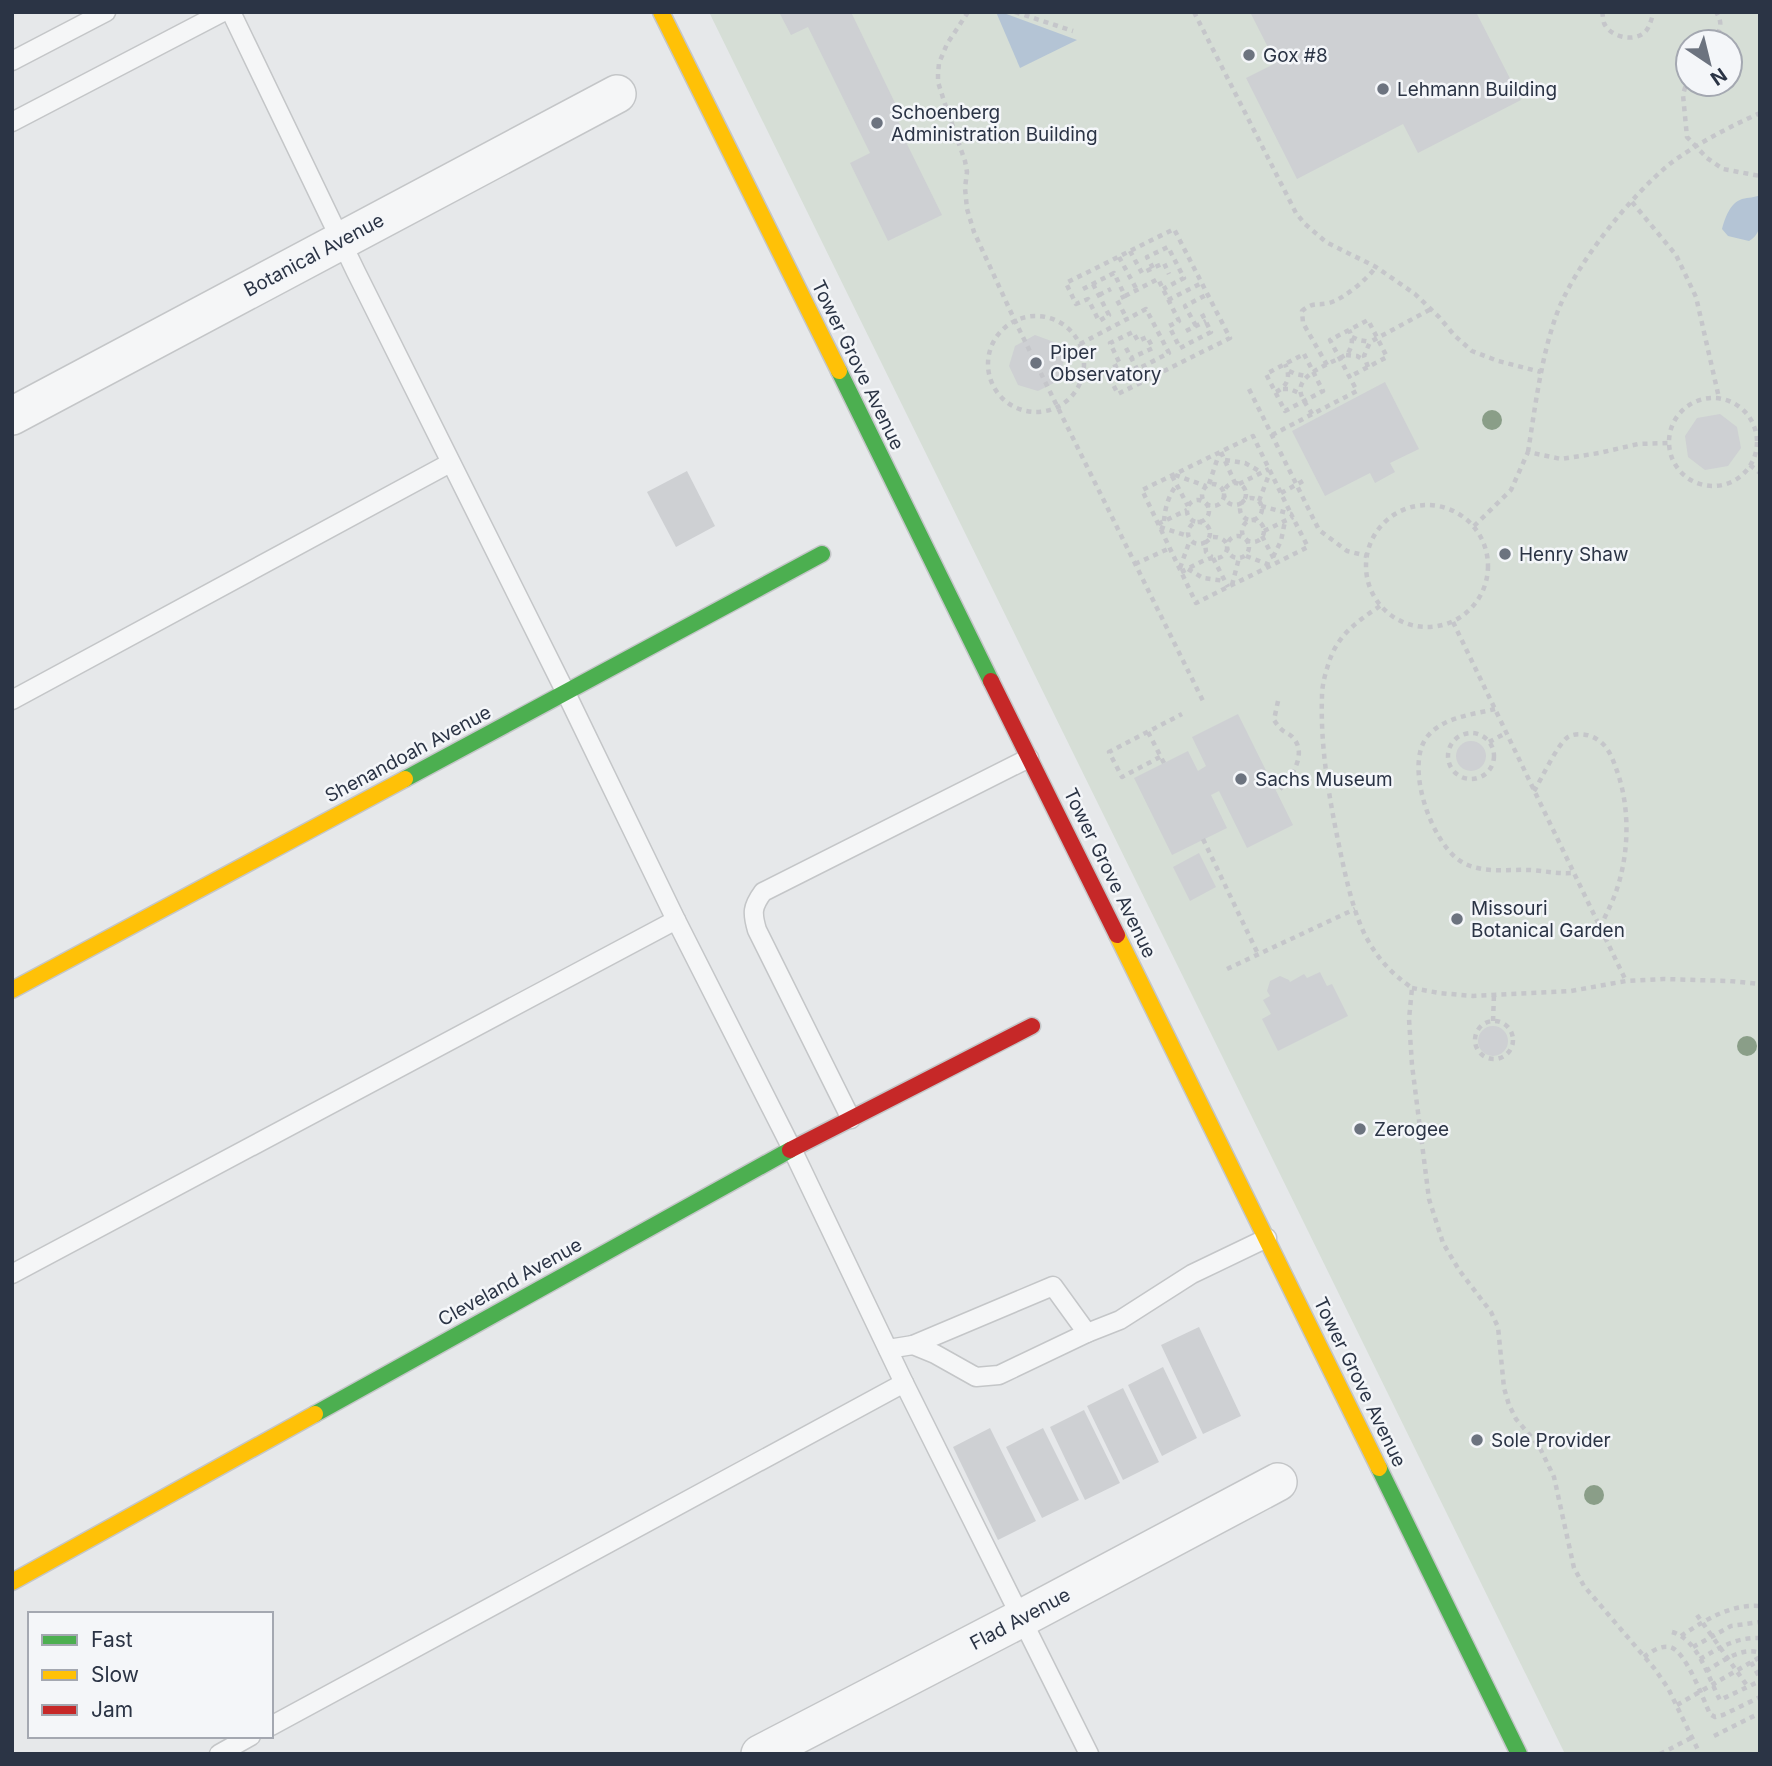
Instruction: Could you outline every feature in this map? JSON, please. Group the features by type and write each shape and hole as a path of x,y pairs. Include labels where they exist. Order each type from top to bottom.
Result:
{"street":[{"name":"Tower Grove Avenue","path":"661,12 1267,1238 1518,1754"},
{"name":"Botanical Avenue","path":"12,416 617,94"},
{"name":"Shenandoah Avenue","path":"12,990 822,554"},
{"name":"Cleveland Avenue","path":"12,1582 792,1149 1032,1026"},
{"name":"Flad Avenue","path":"760,1754 1278,1482"}],"lane":[{"path":"12,61 106,12"},
{"path":"12,122 223,12"},
{"path":"231,12 450,463 792,1149 904,1383 1089,1754"},
{"path":"12,700 450,463"},
{"path":"851,1119 757,930 753,917 755,902 763,892 1029,758"},
{"path":"12,1274 676,920"},
{"path":"913,1345 976,1377 999,1375 1120,1320 1192,1274 1267,1238"},
{"path":"888,1349 913,1345 1053,1286 1087,1333"},
{"path":"273,1725 904,1383"},
{"path":"219,1754 247,1738"}],"path":[{"path":"968,12 942,54 938,82 965,161 967,209 979,243 1015,321 1204,703"},
{"path":"1015,12 1073,31"},
{"path":"1194,12 1296,213 1305,224 1326,242 1397,280 1431,309 1472,351 1541,372"},
{"path":"1602,12 1605,26 1621,37 1635,37 1644,33 1650,26 1654,12"},
{"path":"1683,98 1687,137 1695,147 1723,169 1759,176"},
{"path":"1474,526 1511,489 1528,452 1541,372 1556,316 1585,261 1632,202 1672,163 1695,147 1760,113"},
{"path":"1632,202 1676,255 1696,296 1719,398"},
{"path":"1093,284 1110,316 1099,321 1088,299 1076,304 1066,283 1174,229 1230,338 1118,394 1106,371 1121,364 1110,343 1133,332 1138,341 1147,337 1153,348 1131,358"},
{"path":"1153,268 1147,257 1168,247 1184,278 1163,289"},
{"path":"1130,251 1142,273 1164,263 1169,274"},
{"path":"1119,257 1137,290"},
{"path":"1327,365 1303,323 1302,311 1313,303 1332,302 1344,296 1376,267"},
{"path":"1083,289 1114,273 1125,296"},
{"path":"1127,319 1117,300 1158,279 1179,321 1169,326 1180,348 1211,332 1200,310"},
{"path":"1168,300 1202,283"},
{"path":"1099,295 1111,289"},
{"path":"1196,326 1185,306 1208,294"},
{"path":"1080,344 1146,309 1169,353 1126,375"},
{"path":"1368,367 1365,350 1370,342 1431,309"},
{"path":"1031,316 1047,317 1069,329 1080,344 1083,366 1080,382 1071,396 1058,406 1038,411 1023,410 1002,397 990,378 988,363 991,348 1003,329 1015,321 1031,316"},
{"path":"1272,435 1357,391 1349,377 1330,340 1368,320 1387,357 1349,377"},
{"path":"1186,331 1206,321"},
{"path":"1348,330 1359,340 1370,342"},
{"path":"1288,370 1306,376 1340,359 1351,348 1352,336"},
{"path":"1126,348 1137,369"},
{"path":"1304,354 1314,372 1323,391 1285,411 1266,374 1304,354"},
{"path":"1346,355 1365,360"},
{"path":"1283,389 1288,370 1285,364"},
{"path":"1306,376 1301,394 1312,414"},
{"path":"1249,389 1319,530 1347,551 1367,556"},
{"path":"1276,392 1283,389 1301,394"},
{"path":"1719,398 1744,410 1754,425 1758,446 1743,475 1724,485 1708,486 1681,473 1672,459 1669,435 1677,415 1691,404 1701,399 1719,398"},
{"path":"1253,436 1308,547 1273,562 1196,603 1142,491 1220,453 1253,436"},
{"path":"1528,452 1561,459 1638,444 1669,443"},
{"path":"1220,453 1237,483 1245,489 1241,513 1247,519 1259,522 1273,562"},
{"path":"1180,571 1189,538 1189,527 1206,519 1209,514 1202,494 1220,453"},
{"path":"1225,460 1245,463 1261,472"},
{"path":"1750,466 1760,473"},
{"path":"1158,525 1196,500 1216,506 1222,501 1226,486 1270,470"},
{"path":"1230,586 1249,547 1242,533 1243,525 1261,515 1260,504 1270,470"},
{"path":"1174,475 1189,518 1194,522 1206,524 1210,531 1206,552 1230,586"},
{"path":"1174,475 1208,485 1218,485 1230,504 1237,505 1251,498 1292,515"},
{"path":"1281,493 1303,481"},
{"path":"1164,521 1167,503 1177,484"},
{"path":"1433,505 1451,509 1474,526 1485,545 1488,579 1474,606 1462,617 1443,626 1420,627 1396,620 1380,606 1369,585 1366,573 1367,556 1373,537 1387,520 1415,506 1433,505"},
{"path":"1180,571 1222,556 1232,538 1238,536 1256,541 1292,515"},
{"path":"1273,562 1285,521"},
{"path":"1158,525 1197,544 1219,536 1231,556 1273,562"},
{"path":"1135,564 1170,548"},
{"path":"1187,569 1203,578 1225,581"},
{"path":"1380,606 1357,622 1341,638 1331,656 1321,693 1323,737 1331,800 1343,865 1355,909 1366,936 1392,974 1412,988 1473,996 1571,991 1626,981 1689,979 1760,984"},
{"path":"1453,622 1626,981"},
{"path":"1278,701 1274,720 1294,738 1298,753 1293,772 1280,789"},
{"path":"1495,709 1450,720 1428,736 1420,749 1421,782 1429,819 1451,854 1474,868 1574,873"},
{"path":"1160,757 1122,777 1109,752 1182,714"},
{"path":"1148,732 1164,763"},
{"path":"1472,733 1489,742 1494,758 1487,773 1471,779 1462,778 1453,771 1447,756 1454,740 1472,733"},
{"path":"1489,742 1506,733"},
{"path":"1534,791 1561,743 1570,736 1578,734 1596,738 1611,754 1622,786 1627,812 1626,828 1621,871 1614,897 1600,927"},
{"path":"1203,839 1258,954"},
{"path":"1227,969 1355,909"},
{"path":"1412,988 1409,1019 1412,1065 1434,1220 1458,1270 1491,1311 1498,1327 1506,1396 1516,1419 1539,1446 1554,1477 1574,1568 1584,1586 1668,1688 1700,1754"},
{"path":"1493,1021 1494,995"},
{"path":"1493,1021 1506,1026 1513,1038 1510,1051 1501,1058 1494,1059 1480,1054 1474,1040 1480,1027 1493,1021"},
{"path":"1681,1636 1725,1611 1760,1605"},
{"path":"1697,1615 1748,1687"},
{"path":"1693,1647 1731,1626 1760,1622"},
{"path":"1672,1632 1693,1647 1720,1700 1760,1679 1751,1662"},
{"path":"1700,1659 1735,1640 1760,1638"},
{"path":"1644,1657 1663,1647 1674,1649 1682,1657 1710,1714 1715,1717 1760,1697"},
{"path":"1677,1705 1760,1655 1756,1651 1745,1652 1706,1671"},
{"path":"1714,1736 1760,1713"},
{"path":"1660,1754 1692,1737"}],"shaded area":[{"name":"Missouri Botanical Garden","path":"709,12 1760,12 1760,1754 1565,1754"}],"water":[{"path":"996,12 1001,12 1077,40 1020,68"},
{"path":"1760,195 1760,227 1754,237 1749,241 1728,236 1722,229 1731,207 1742,199"}],"building":[{"name":"Schoenberg Administration Building","path":"779,12 851,12 896,105 891,107 907,139 905,140 942,215 888,241 850,163 870,153 808,27 791,35"},
{"name":"Lehmann Building","path":"1250,12 1476,12 1521,100 1418,153 1403,124 1297,179 1246,78 1276,63"},
{"name":"Piper Observatory","path":"1035,335 1054,342 1064,361 1058,381 1038,391 1018,385 1009,366 1015,346"},
{"path":"1385,382 1419,449 1390,463 1395,472 1375,483 1370,473 1325,496 1292,431"},
{"path":"1720,414 1737,427 1741,448 1728,466 1705,470 1688,457 1685,436 1697,418"},
{"path":"687,471 715,526 676,547 647,492"},
{"path":"1238,714 1293,825 1247,848 1219,791 1211,795 1227,828 1172,855 1134,778 1188,751 1198,771 1206,766 1192,737"},
{"path":"1471,741 1482,745 1486,756 1482,767 1471,771 1460,767 1456,756 1460,745"},
{"path":"1199,853 1216,887 1190,901 1173,867"},
{"path":"1320,972 1327,986 1332,984 1348,1016 1278,1051 1262,1019 1271,1014 1263,1000 1270,996 1267,991 1270,981 1280,976 1290,982 1304,974 1307,978"},
{"path":"1493,1026 1499,1027 1507,1035 1507,1047 1499,1055 1493,1056 1487,1055 1479,1047 1478,1041 1479,1035 1487,1027"},
{"path":"1199,1327 1241,1416 1203,1434 1161,1345"},
{"path":"1163,1367 1197,1438 1162,1456 1128,1385"},
{"path":"1123,1388 1159,1462 1123,1480 1087,1406"},
{"path":"1084,1410 1120,1483 1085,1500 1050,1427"},
{"path":"990,1428 1036,1521 998,1540 953,1447"},
{"path":"1043,1428 1079,1500 1042,1518 1006,1447"}],"traffic: fast":[{"path":"839,371 991,681"},
{"path":"405,779 822,554"},
{"path":"315,1414 790,1150"},
{"path":"1379,1468 1519,1754"}],"traffic: slow":[{"path":"661,12 839,371"},
{"path":"12,990 405,779"},
{"path":"1117,935 1379,1468"},
{"path":"12,1582 315,1414"}],"traffic: jam":[{"path":"991,681 1117,935"},
{"path":"790,1150 1032,1026"}],"place":[{"name":"Gox #8","path":"1249,55"},
{"name":"Lehmann Building","path":"1383,89"},
{"name":"Schoenberg Administration Building","path":"877,123"},
{"name":"Piper Observatory","path":"1036,363"},
{"name":"Henry Shaw","path":"1505,554"},
{"name":"Sachs Museum","path":"1241,779"},
{"name":"Missouri Botanical Garden","path":"1457,919"},
{"name":"Zerogee","path":"1360,1129"},
{"name":"Sole Provider","path":"1477,1440"}]}
